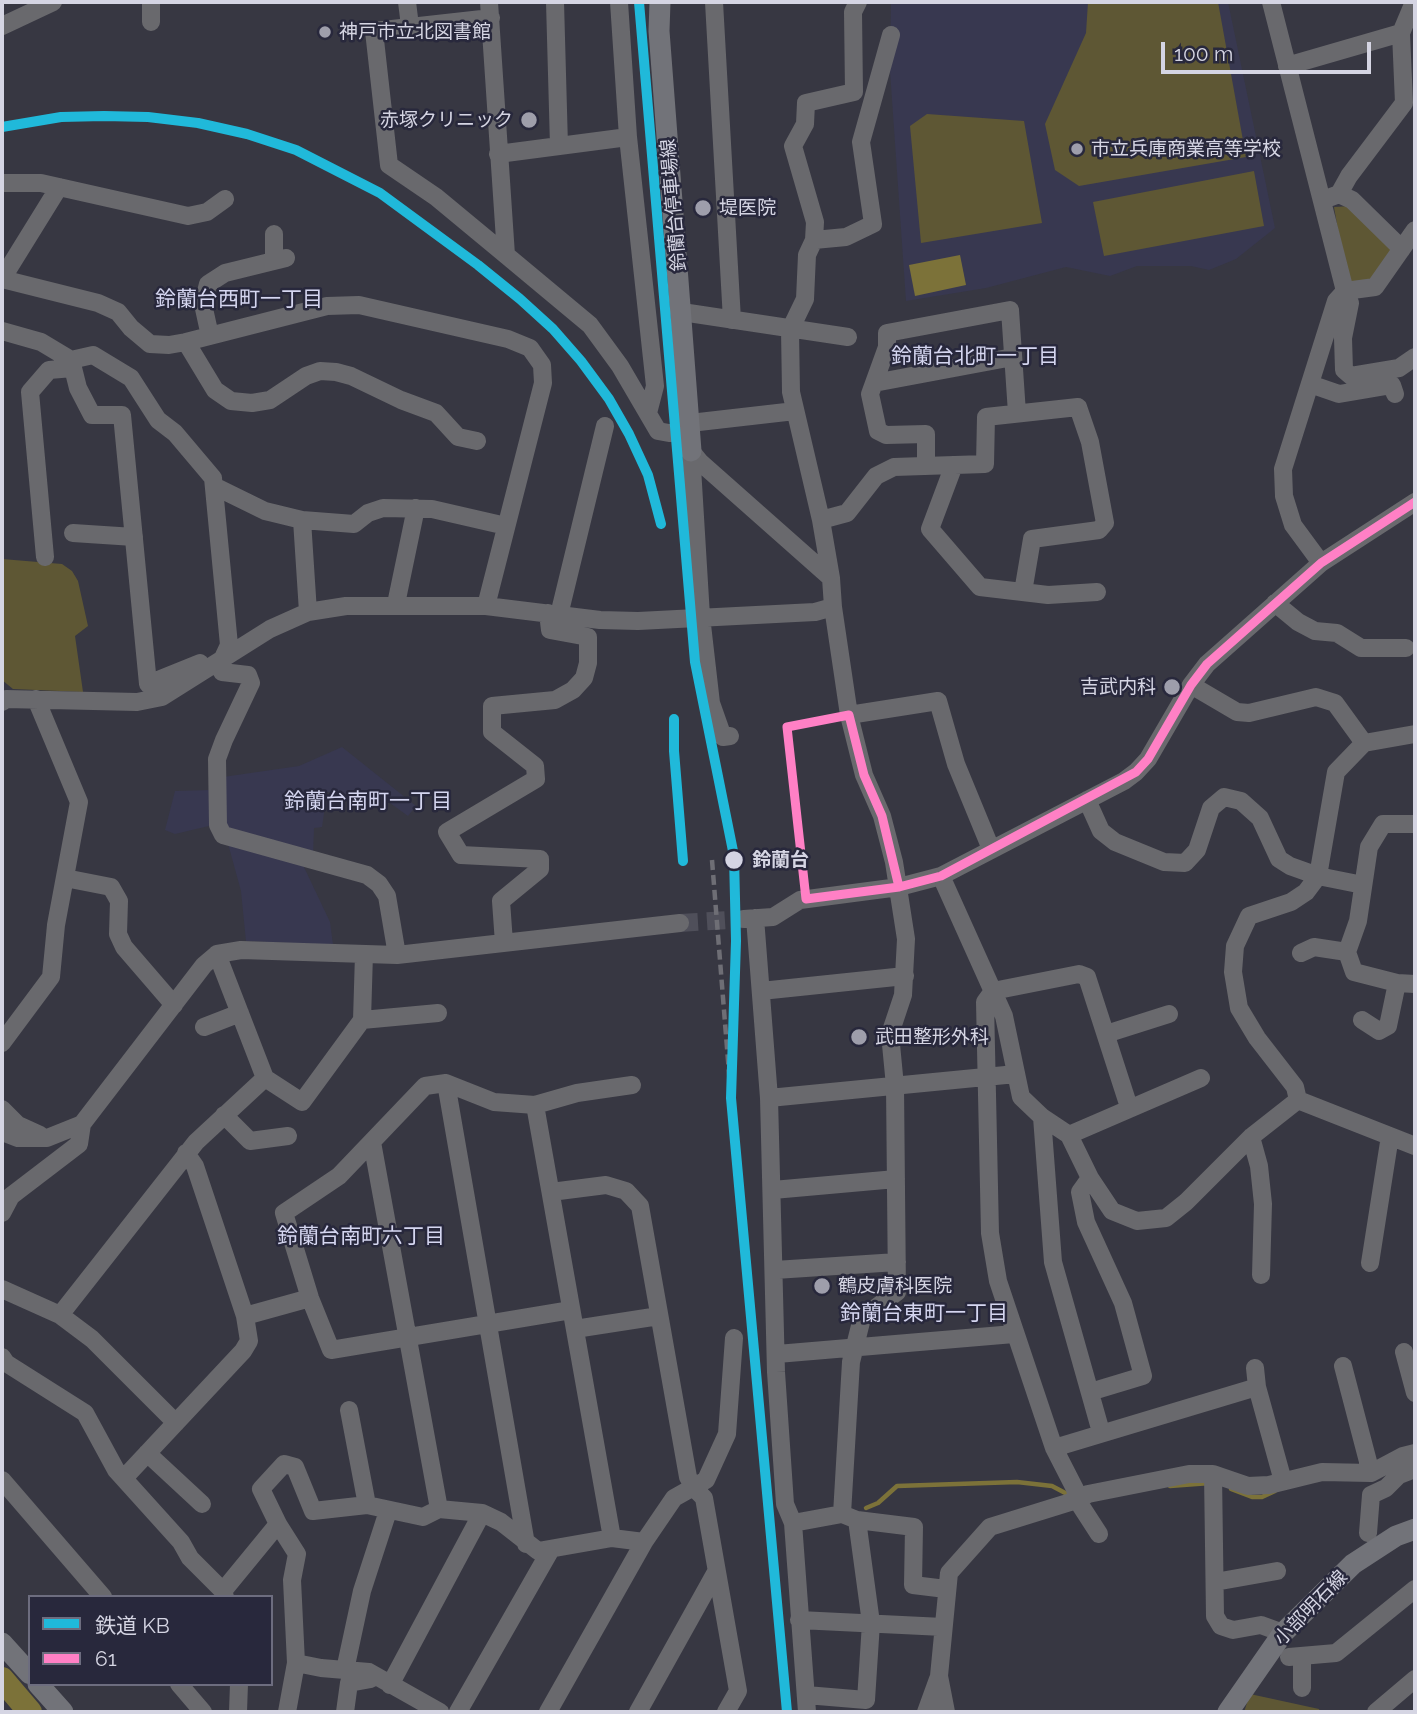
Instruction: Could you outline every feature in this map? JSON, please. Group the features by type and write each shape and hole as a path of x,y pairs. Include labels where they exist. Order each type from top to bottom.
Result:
{"main road":[{"name":"鈴蘭台停車場線","path":"660,2 659,31 690,435"},
{"name":"小部明石線","path":"1228,1712 1283,1633 1353,1564 1396,1536 1415,1529"},
{"path":"2,1643 28,1672"},
{"path":"40,1686 63,1712"}],"street":[{"path":"151,2 151,22"},
{"path":"407,2 410,26"},
{"path":"555,2 559,146"},
{"path":"619,2 628,137 655,386 648,413"},
{"path":"715,2 732,320"},
{"path":"858,2 853,12 854,92 806,103 804,124 793,146 815,222 814,240 807,255 805,299 790,330 791,392 821,520 849,715 864,775 882,816 899,887 906,939 903,995 890,1034 895,1086 897,1292 862,1318 855,1349 844,1457 850,1517 871,1623 866,1700 858,1706 806,1704 793,1523 785,1504 769,1098 761,991 750,919 773,917 800,900 899,887 941,876 1136,772 1148,759 1191,684 1207,664 1321,563 1415,502"},
{"path":"1270,2 1287,65 1331,197 1345,291 1350,303 1343,338 1344,370 1351,376 1399,368 1415,357"},
{"path":"1331,197 1409,105 1401,33 1414,2"},
{"path":"2,26 47,3"},
{"path":"506,255 490,10 374,31 389,165 436,197 590,325 620,366 658,431 690,435 796,411"},
{"path":"1287,65 1401,33"},
{"path":"814,240 846,237 873,224 862,142 891,34"},
{"path":"498,154 628,137"},
{"path":"2,183 41,183 188,216 207,212 225,199"},
{"path":"59,187 2,279 98,303 118,312 131,328 150,344 186,342 327,306 359,305 508,339 530,348 542,365 543,383 486,606"},
{"path":"1331,197 1352,200 1402,249"},
{"path":"1321,563 1293,525 1284,496 1283,469 1336,301 1345,291 1375,287 1415,230"},
{"path":"210,336 203,304 208,284 225,273 280,259 274,234"},
{"path":"926,466 926,434 887,435 878,431 870,394 887,347 887,333 1010,310 1017,414"},
{"path":"682,312 848,337"},
{"path":"2,331 41,342 72,364 78,388 92,415 122,415 148,684 208,660 222,660"},
{"path":"186,342 215,390 231,401 251,403 270,400 306,376 320,371 336,372 436,413 458,437 477,441"},
{"path":"45,557 30,392 49,370 93,355 131,378 158,421 183,442 213,478 229,645 222,660 222,672 248,675 251,683 218,759 218,825 223,835 367,875 379,884 387,896 397,955"},
{"path":"874,383 1013,357"},
{"path":"1310,384 1339,394 1392,385 1395,394"},
{"path":"821,520 847,513 876,476 894,467 985,464 986,417 1078,407 1090,442 1105,523 1099,530 1032,539 1023,592"},
{"path":"504,943 500,901 540,869 540,859 461,855 447,832 536,779 535,766 492,732 492,706 555,700 573,690 584,678 588,663 588,637 550,629 605,426"},
{"path":"690,435 700,462 831,578"},
{"path":"690,435 701,616 711,703 723,737 730,736"},
{"path":"954,465 930,529 980,587 1048,596 1097,592"},
{"path":"214,486 265,511 302,520 354,524 368,513 383,508 416,508 432,509 506,526"},
{"path":"396,604 416,508"},
{"path":"302,520 308,612"},
{"path":"73,533 134,537"},
{"path":"1275,603 1298,622 1315,631 1337,633 1361,648 1406,648"},
{"path":"3,698 137,702 162,697 270,629 308,612 346,606 486,606 638,621 814,612 833,607"},
{"path":"1191,684 1237,712 1249,713 1316,697 1335,703 1364,743"},
{"path":"2,1043 51,977 56,925 79,802 36,699"},
{"path":"849,715 938,701 956,764 991,849"},
{"path":"1298,1100 1295,1087 1257,1038 1239,1008 1233,972 1235,946 1249,916 1291,902 1306,892 1318,876 1336,772 1364,743 1415,734"},
{"path":"1087,800 1101,831 1115,842 1164,862 1185,863 1197,850 1212,808 1224,797 1241,801 1260,818 1279,859 1318,876 1363,885"},
{"path":"1362,1020 1379,1031 1388,1026 1406,983 1354,972 1347,952 1358,921 1369,847 1382,824 1415,824"},
{"path":"941,876 1004,1016 1021,1097 1042,1117 1069,1135 1090,1178 1112,1211 1137,1221 1166,1218 1186,1202 1251,1137 1298,1100"},
{"path":"65,878 111,887 119,901 118,934 124,947 174,1005"},
{"path":"2,1213 11,1196 79,1144 82,1124 204,965 218,954 241,950 397,955 680,923"},
{"path":"1301,953 1314,947 1347,952"},
{"path":"218,954 265,1078 302,1102 362,1020 364,954"},
{"path":"1099,1534 1077,1500 1075,1489 1054,1447 998,1281 990,1233 985,1002 993,991 1079,974 1087,977 1129,1107"},
{"path":"761,991 905,976"},
{"path":"204,1027 240,1013"},
{"path":"362,1020 438,1013"},
{"path":"1106,1034 1169,1014"},
{"path":"769,1098 1016,1074"},
{"path":"60,1315 195,1142 265,1078"},
{"path":"1069,1135 1201,1078"},
{"path":"446,1083 526,1544"},
{"path":"571,1310 331,1350 310,1298 284,1213 340,1175 425,1086 446,1083 494,1102 535,1105 578,1093 632,1085"},
{"path":"1298,1100 1415,1146"},
{"path":"535,1105 612,1538"},
{"path":"2,1109 18,1125 47,1138"},
{"path":"224,1115 250,1141 288,1136"},
{"path":"1042,1117 1053,1262 1101,1432"},
{"path":"2,1132 18,1139 47,1138 82,1124"},
{"path":"1370,1263 1390,1136"},
{"path":"1251,1137 1259,1166 1263,1204 1261,1275"},
{"path":"372,1142 439,1509"},
{"path":"125,1477 243,1351 249,1341 245,1316 195,1166 186,1153"},
{"path":"1090,1178 1080,1192 1086,1222 1123,1303 1143,1376 1090,1392"},
{"path":"773,1190 896,1179"},
{"path":"551,1192 606,1185 626,1191 640,1206 688,1477 704,1498 738,1691 726,1712"},
{"path":"775,1270 897,1262"},
{"path":"2,1289 60,1315 92,1339 176,1423"},
{"path":"245,1316 310,1298"},
{"path":"575,1329 659,1316"},
{"path":"777,1354 1014,1334"},
{"path":"548,1712 644,1542 674,1498 706,1480 727,1434 734,1338"},
{"path":"1405,1352 1415,1393"},
{"path":"2,1357 6,1363 85,1413 116,1470 125,1477 147,1506 181,1542 190,1558 224,1594 278,1524"},
{"path":"1343,1366 1371,1473"},
{"path":"1255,1368 1257,1387 1283,1481"},
{"path":"1054,1447 1257,1387"},
{"path":"348,1410 367,1505"},
{"path":"147,1453 202,1504"},
{"path":"926,1712 939,1676 949,1573 990,1527 1077,1500 1088,1494 1176,1477 1213,1474 1248,1486 1322,1472 1371,1473 1403,1456 1415,1453"},
{"path":"287,1712 296,1663 292,1580 297,1553 278,1524 261,1489 284,1464 295,1467 313,1511 367,1505 423,1517 439,1509 482,1513 501,1522 538,1551 612,1538 644,1542"},
{"path":"1368,1533 1371,1495 1386,1488 1399,1475 1415,1469"},
{"path":"1213,1474 1215,1616 1221,1626 1233,1630 1261,1625 1283,1633"},
{"path":"2,1480 101,1595"},
{"path":"345,1670 362,1591 388,1511"},
{"path":"383,1681 482,1513"},
{"path":"793,1523 850,1517 914,1527 914,1585 946,1589"},
{"path":"458,1712 550,1550"},
{"path":"1215,1581 1278,1571"},
{"path":"638,1712 716,1572"},
{"path":"1301,1688 1296,1657 1336,1653 1415,1589"},
{"path":"799,1620 943,1627"},
{"path":"296,1663 369,1672 440,1712"},
{"path":"939,1676 946,1712"},
{"path":"1376,1712 1415,1679"},
{"path":"345,1712 348,1683 383,1681"},
{"path":"181,1686 203,1712"},
{"path":"238,1712 239,1686"}],"shaded area":[{"name":"市立兵庫商業高等学校","path":"891,2 1228,2 1275,228 1236,259 1209,270 1191,266 1137,266 1110,276 1066,267 986,288 906,301 890,71"},
{"path":"1088,2 1218,2 1246,157 1079,186 1055,170 1045,124 1086,33"},
{"path":"927,114 1024,121 1042,223 921,243 910,126"},
{"path":"1254,171 1264,226 1104,256 1093,202"},
{"path":"1352,206 1396,252 1375,284 1354,286 1346,276 1334,207"},
{"path":"960,255 966,285 915,296 909,265"},
{"path":"2,559 62,564 72,571 78,581 88,626 75,636 83,692 13,689 2,680"},
{"path":"342,747 416,806 408,816 383,798 327,792 322,827 314,828 313,854 229,830 224,823 223,777 299,766"},
{"path":"212,790 213,825 175,834 165,830 175,791"},
{"path":"227,840 303,865 330,922 333,945 246,941 241,891"},
{"path":"1250,1694 1319,1709 1320,1712 1244,1712"}],"waterway":[{"path":"866,1508 878,1503 897,1486 1017,1482 1052,1486 1069,1495"},
{"path":"1170,1486 1210,1483"},
{"path":"1231,1489 1252,1497 1262,1497 1275,1491"},
{"path":"2,1679 30,1712"}],"tunnel":[{"path":"680,923 744,919"}],"railway":[{"path":"712,860 731,1098"}],"rail line":[{"name":"KB","path":"639,2 695,662 734,856 736,941 731,1098 787,1712"},
{"name":"KB","path":"2,127 61,117 104,116 148,117 198,123 247,134 296,150 380,193 520,299 553,329 581,361 609,399 629,434 648,475 661,524"},
{"name":"KB","path":"674,719 683,861"}],"transit line":[{"name":"61","path":"899,887 941,876 1136,772 1148,759 1191,685 1207,664 1321,563 1415,502"},
{"name":"61","path":"849,715 864,775 882,816 899,887 806,899 787,727 849,715"}],"place":[{"name":"神戸市立北図書館","path":"325,32"},
{"name":"赤塚クリニック","path":"529,120"},
{"name":"市立兵庫商業高等学校","path":"1077,149"},
{"name":"堤医院","path":"703,208"},
{"name":"吉武内科","path":"1172,687"},
{"name":"鈴蘭台","path":"734,860"},
{"name":"武田整形外科","path":"859,1037"},
{"name":"鶴皮膚科医院","path":"822,1286"}],"district":[{"name":"鈴蘭台西町一丁目","path":"239,300"},
{"name":"鈴蘭台北町一丁目","path":"975,357"},
{"name":"鈴蘭台南町一丁目","path":"368,802"},
{"name":"鈴蘭台南町六丁目","path":"361,1237"},
{"name":"鈴蘭台東町一丁目","path":"924,1314"}]}
